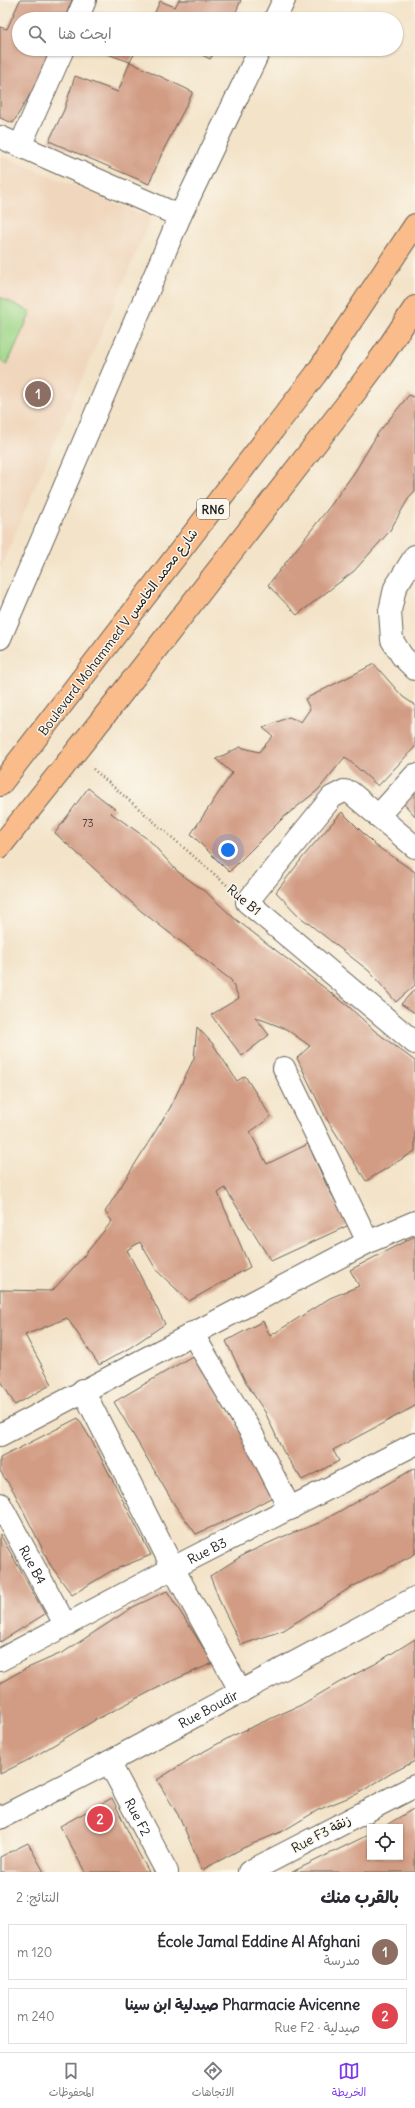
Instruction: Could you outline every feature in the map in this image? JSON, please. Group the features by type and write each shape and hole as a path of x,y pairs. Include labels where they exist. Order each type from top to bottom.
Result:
{"main road":[{"name":"Boulevard Mohammed V شارع محمد الخامس","path":"0,785 316,374 415,225"},
{"path":"0,847 75,754 345,406 383,355 415,307"}],"street":[{"path":"80,12 85,0"},
{"path":"278,12 284,0"},
{"path":"20,146 60,56"},
{"path":"2,628 180,216 257,56"},
{"path":"0,137 180,216"},
{"path":"415,556 395,588 390,611 392,640 402,656 415,669"},
{"path":"378,816 415,775"},
{"path":"247,902 332,797 344,791 350,792 415,848"},
{"name":"Rue B1","path":"247,902 415,1043"},
{"path":"284,1068 368,1242"},
{"path":"0,1435 83,1390 368,1242 415,1222"},
{"path":"192,1333 252,1434 290,1509"},
{"path":"83,1390 173,1568 241,1692"},
{"name":"Rue B3","path":"0,1660 173,1568 415,1444"},
{"name":"Rue B4","path":"0,1504 66,1626"},
{"name":"Rue Boudir","path":"0,1818 109,1762 415,1598"},
{"name":"Rue F2","path":"109,1762 167,1872"},
{"name":"Rue F3 زنقة","path":"249,1872 415,1786"}],"path":[{"name":"Rue B1","path":"75,754 247,902"}],"shaded area":[{"path":"0,155 151,218 0,569"}],"green space":[{"path":"0,297 31,312 7,365 0,361"}],"building":[{"path":"20,0 72,0 67,12 15,12"},
{"path":"179,0 241,0 236,12 155,12 160,1 175,7"},
{"path":"12,18 12,56 50,56 36,84 13,123 0,118 0,27 7,29"},
{"path":"113,56 133,56 130,62"},
{"path":"204,56 212,56 210,59"},
{"path":"130,62 193,92 163,151 149,184 49,141 64,110 75,76 118,92"},
{"path":"409,395 415,398 415,491 410,496 389,532 354,571 297,615 268,585 331,505 356,470 378,433"},
{"path":"374,664 403,697 415,705 415,747 378,786 345,757 318,790 284,817 229,872 191,834 232,773 216,759 240,747 259,752 273,736 263,728 289,717 301,722 310,709 305,699"},
{"path":"88,788 115,809 111,813 149,840 177,871 207,893 234,918 348,1006 375,1031 415,1061 415,1151 366,1181 326,1118 297,1058 310,1046 286,1029 255,1017 269,1035 242,1056 211,1015 239,998 231,980 141,911 55,833"},
{"path":"415,788 415,816 403,803"},
{"path":"342,812 375,845 415,872 415,985 396,1002 369,971 299,916 276,892 307,852"},
{"path":"415,989 415,1013 401,1004"},
{"path":"197,1027 213,1044 237,1081 245,1076 271,1117 250,1132 267,1164 308,1144 327,1186 349,1225 271,1261 225,1188 218,1193 250,1267 189,1301 157,1271 140,1242 127,1250 165,1324 131,1347 99,1365 67,1318 25,1335 52,1384 15,1405 0,1379 0,1290 52,1291 83,1257 112,1221 105,1212 170,1108 194,1058"},
{"path":"415,1236 415,1406 333,1450 339,1461 302,1480 283,1451 265,1412 246,1383 226,1341 263,1321 270,1336 330,1298 359,1286 350,1270"},
{"path":"194,1355 278,1494 243,1513 196,1534 174,1504 114,1402"},
{"path":"78,1418 96,1448 151,1555 111,1571 72,1595 51,1566 14,1492 0,1471 0,1458"},
{"path":"415,1468 415,1554 348,1589 284,1630 241,1645 221,1604 210,1576 245,1554 282,1537 319,1523"},
{"path":"0,1534 45,1614 0,1642"},
{"path":"167,1591 213,1663 167,1683 95,1720 32,1758 0,1774 0,1683 23,1670 64,1652 133,1607"},
{"path":"415,1639 415,1761 357,1794 318,1810 283,1831 243,1848 202,1870 180,1818 157,1780 192,1758 232,1736 301,1705 340,1682 375,1664"},
{"path":"112,1798 149,1872 85,1872 60,1826"},
{"path":"415,1808 415,1872 292,1872 367,1835 367,1860 403,1860 403,1824 388,1824"},
{"path":"28,1843 44,1872 0,1872 0,1857"}],"place":[{"name":"École Jamal Eddine Al Afghani","path":"38,394"},
{"name":"Pharmacie Avicenne صيدلية ابن سينا","path":"100,1819"}]}
